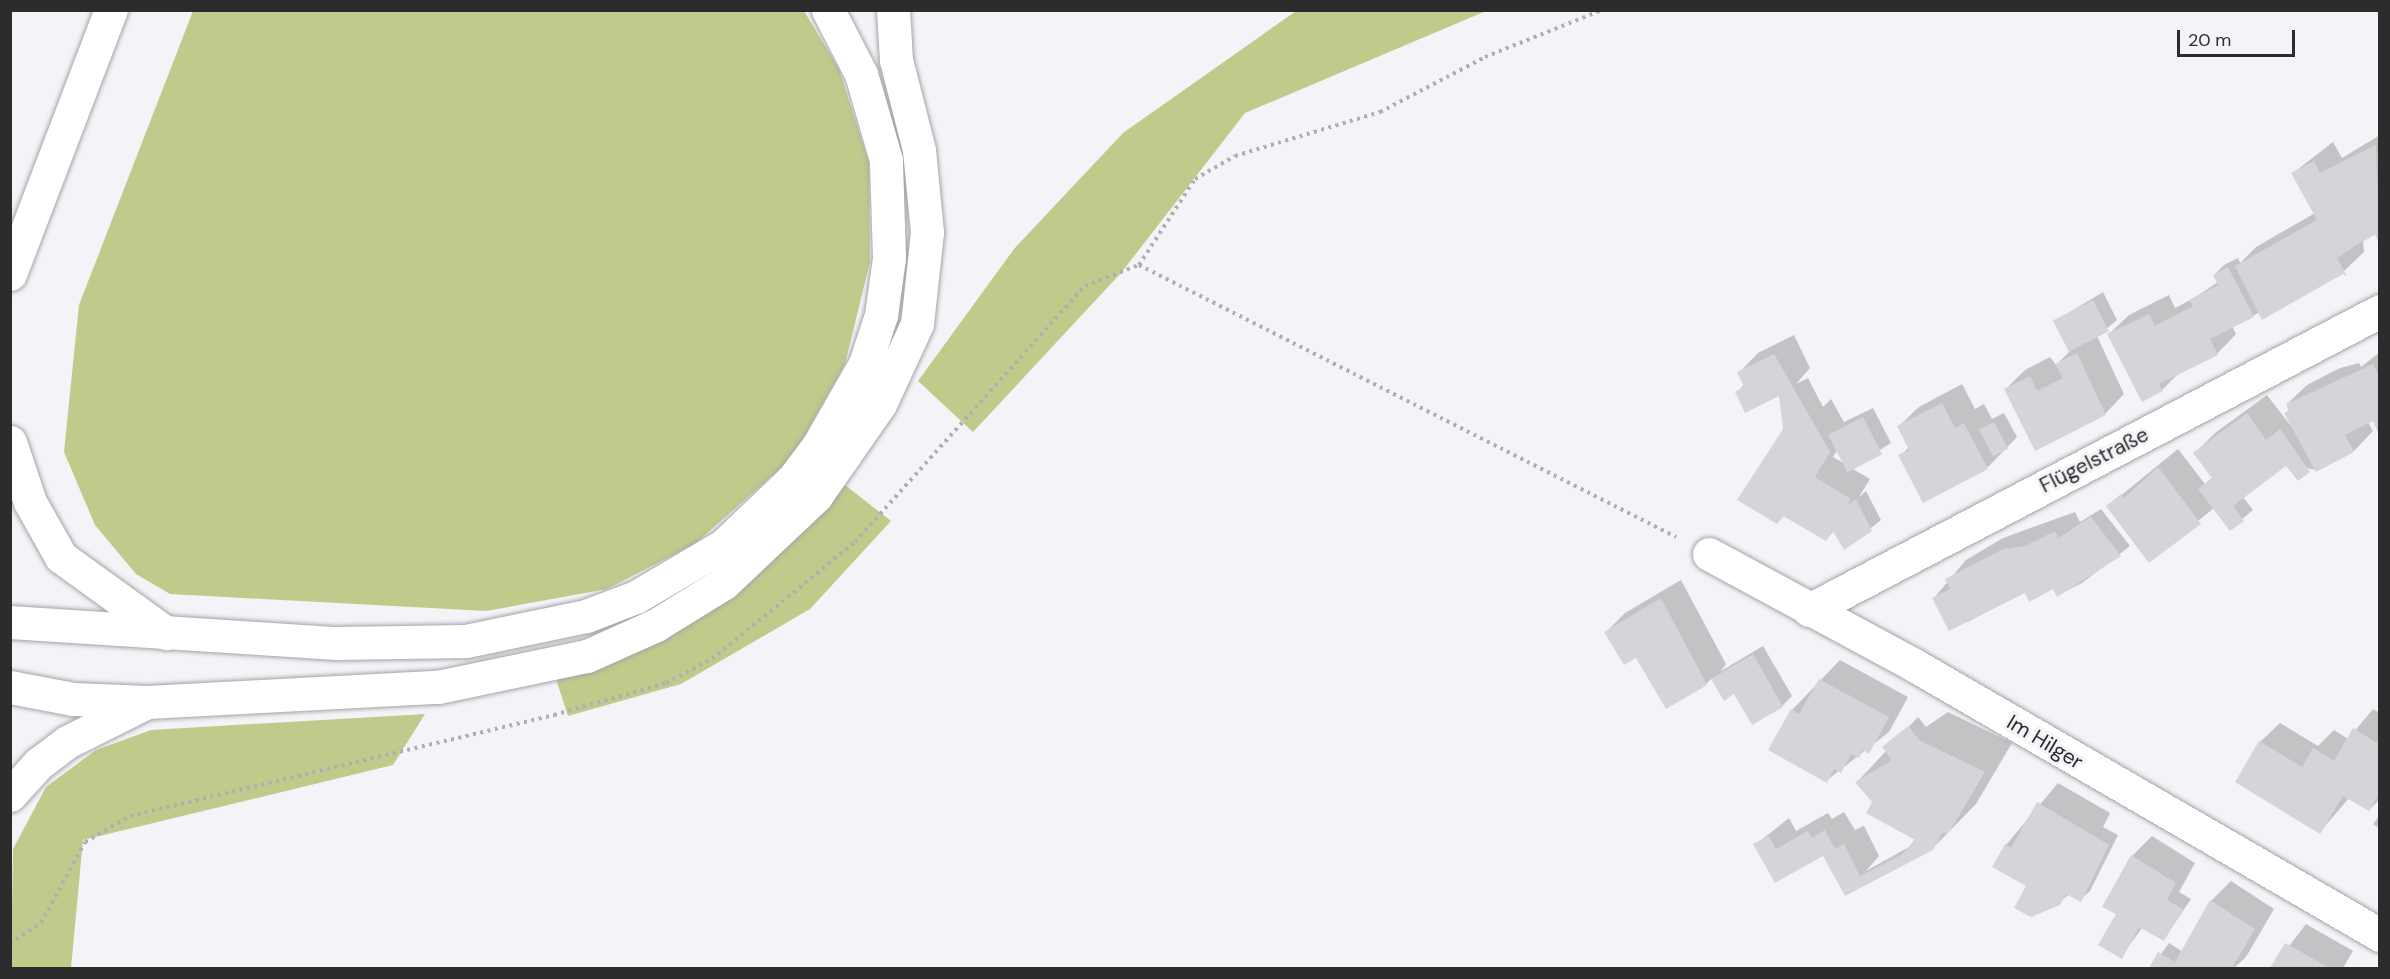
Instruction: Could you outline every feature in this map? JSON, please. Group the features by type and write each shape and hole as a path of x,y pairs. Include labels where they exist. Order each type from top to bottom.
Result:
{"main road":[{"path":"10,274 111,10"},
{"path":"10,622 167,634 408,645 534,630 636,597 694,565 748,524 818,446 865,364 881,315 889,258 886,160 861,74 828,10"},
{"path":"10,687 74,699 147,702 438,687 541,668 587,656 656,625 724,584 768,547 816,496 880,404 917,324 927,232 919,150 896,60 893,10"},
{"name":"Flügelstraße","path":"1809,610 2379,311"},
{"path":"10,442 30,502 61,557 167,634"},
{"name":"Im Hilger","path":"1709,554 1809,610 1914,664 2379,935"},
{"path":"10,795 38,764 67,742 147,702"}],"path":[{"path":"1602,10 1485,57 1380,112 1235,156 1195,179 1139,265 1709,554"}],"green space":[{"path":"193,11 804,11 839,69 869,163 870,262 845,364 792,458 696,543 607,589 486,611 170,594 136,574 95,525 64,452 79,305"},
{"path":"1296,11 1486,11 1245,113 1121,273 973,432 918,381 1014,249 1123,133"},
{"path":"840,481 891,521 810,609 681,684 568,716 556,679 667,638 763,570"},
{"path":"425,714 393,765 83,840 71,968 11,968 13,849 46,787 96,750 151,730"}],"building":[{"path":"2376,145 2379,243 2375,235 2358,244 2337,258 2347,276 2343,274 2262,320 2235,266 2317,220 2291,173 2314,161 2320,173"},
{"path":"2228,267 2254,317 2210,339 2218,355 2159,384 2163,391 2142,402 2107,334 2149,314 2155,326 2193,306 2189,300 2218,285 2213,275"},
{"path":"2093,300 2109,331 2069,352 2053,320"},
{"path":"2077,353 2106,415 2035,451 2004,389 2030,376 2037,391 2063,378 2055,364"},
{"path":"1774,354 1830,452 1815,477 1851,499 1847,506 1856,499 1872,531 1844,550 1833,531 1826,541 1783,516 1777,524 1737,500 1783,429 1779,396 1745,413 1735,392 1744,387 1737,372"},
{"path":"2373,364 2379,376 2379,435 2373,421 2345,435 2354,452 2316,472 2284,413 2289,410 2286,404"},
{"path":"1942,403 1955,428 1964,423 1988,469 1923,503 1898,455 1909,450 1897,426"},
{"path":"2247,413 2266,440 2280,429 2310,472 2298,481 2286,466 2233,506 2244,521 2230,531 2198,489 2212,478 2193,453"},
{"path":"1863,417 1882,454 1847,472 1828,435"},
{"path":"1994,422 2008,448 1993,456 1979,430"},
{"path":"2158,467 2201,524 2149,563 2106,506 2121,494 2124,498"},
{"path":"2091,517 2121,556 2057,597 2053,589 2029,602 2025,593 1949,631 1932,598 1950,589 1945,579 2003,549 2025,546 2055,531 2058,538"},
{"path":"1661,598 1707,685 1666,709 1636,658 1624,665 1604,632"},
{"path":"1753,654 1783,707 1752,725 1734,694 1724,701 1711,679"},
{"path":"1819,679 1889,717 1869,754 1863,750 1859,758 1851,754 1841,773 1834,769 1827,783 1768,750 1791,709 1799,714"},
{"path":"1908,726 1919,740 1985,772 1948,834 1943,832 1933,850 1845,896 1823,856 1775,883 1753,844 1769,836 1776,849 1808,831 1812,838 1825,830 1835,849 1844,844 1860,876 1901,855 1915,840 1866,813 1872,802 1855,782 1892,760 1882,747"},
{"path":"2353,728 2379,744 2379,794 2369,811 2343,796 2320,834 2235,782 2259,741 2302,767 2313,748 2334,761"},
{"path":"2037,802 2109,845 2081,902 2066,894 2060,905 2031,917 2014,908 2026,886 1992,867 2005,844 2011,848"},
{"path":"2131,855 2176,883 2167,900 2183,909 2164,941 2139,927 2122,959 2098,945 2116,914 2102,907"},
{"path":"2210,900 2255,929 2232,968 2149,968 2158,952 2175,962"},
{"path":"2285,943 2330,968 2270,968"}]}
